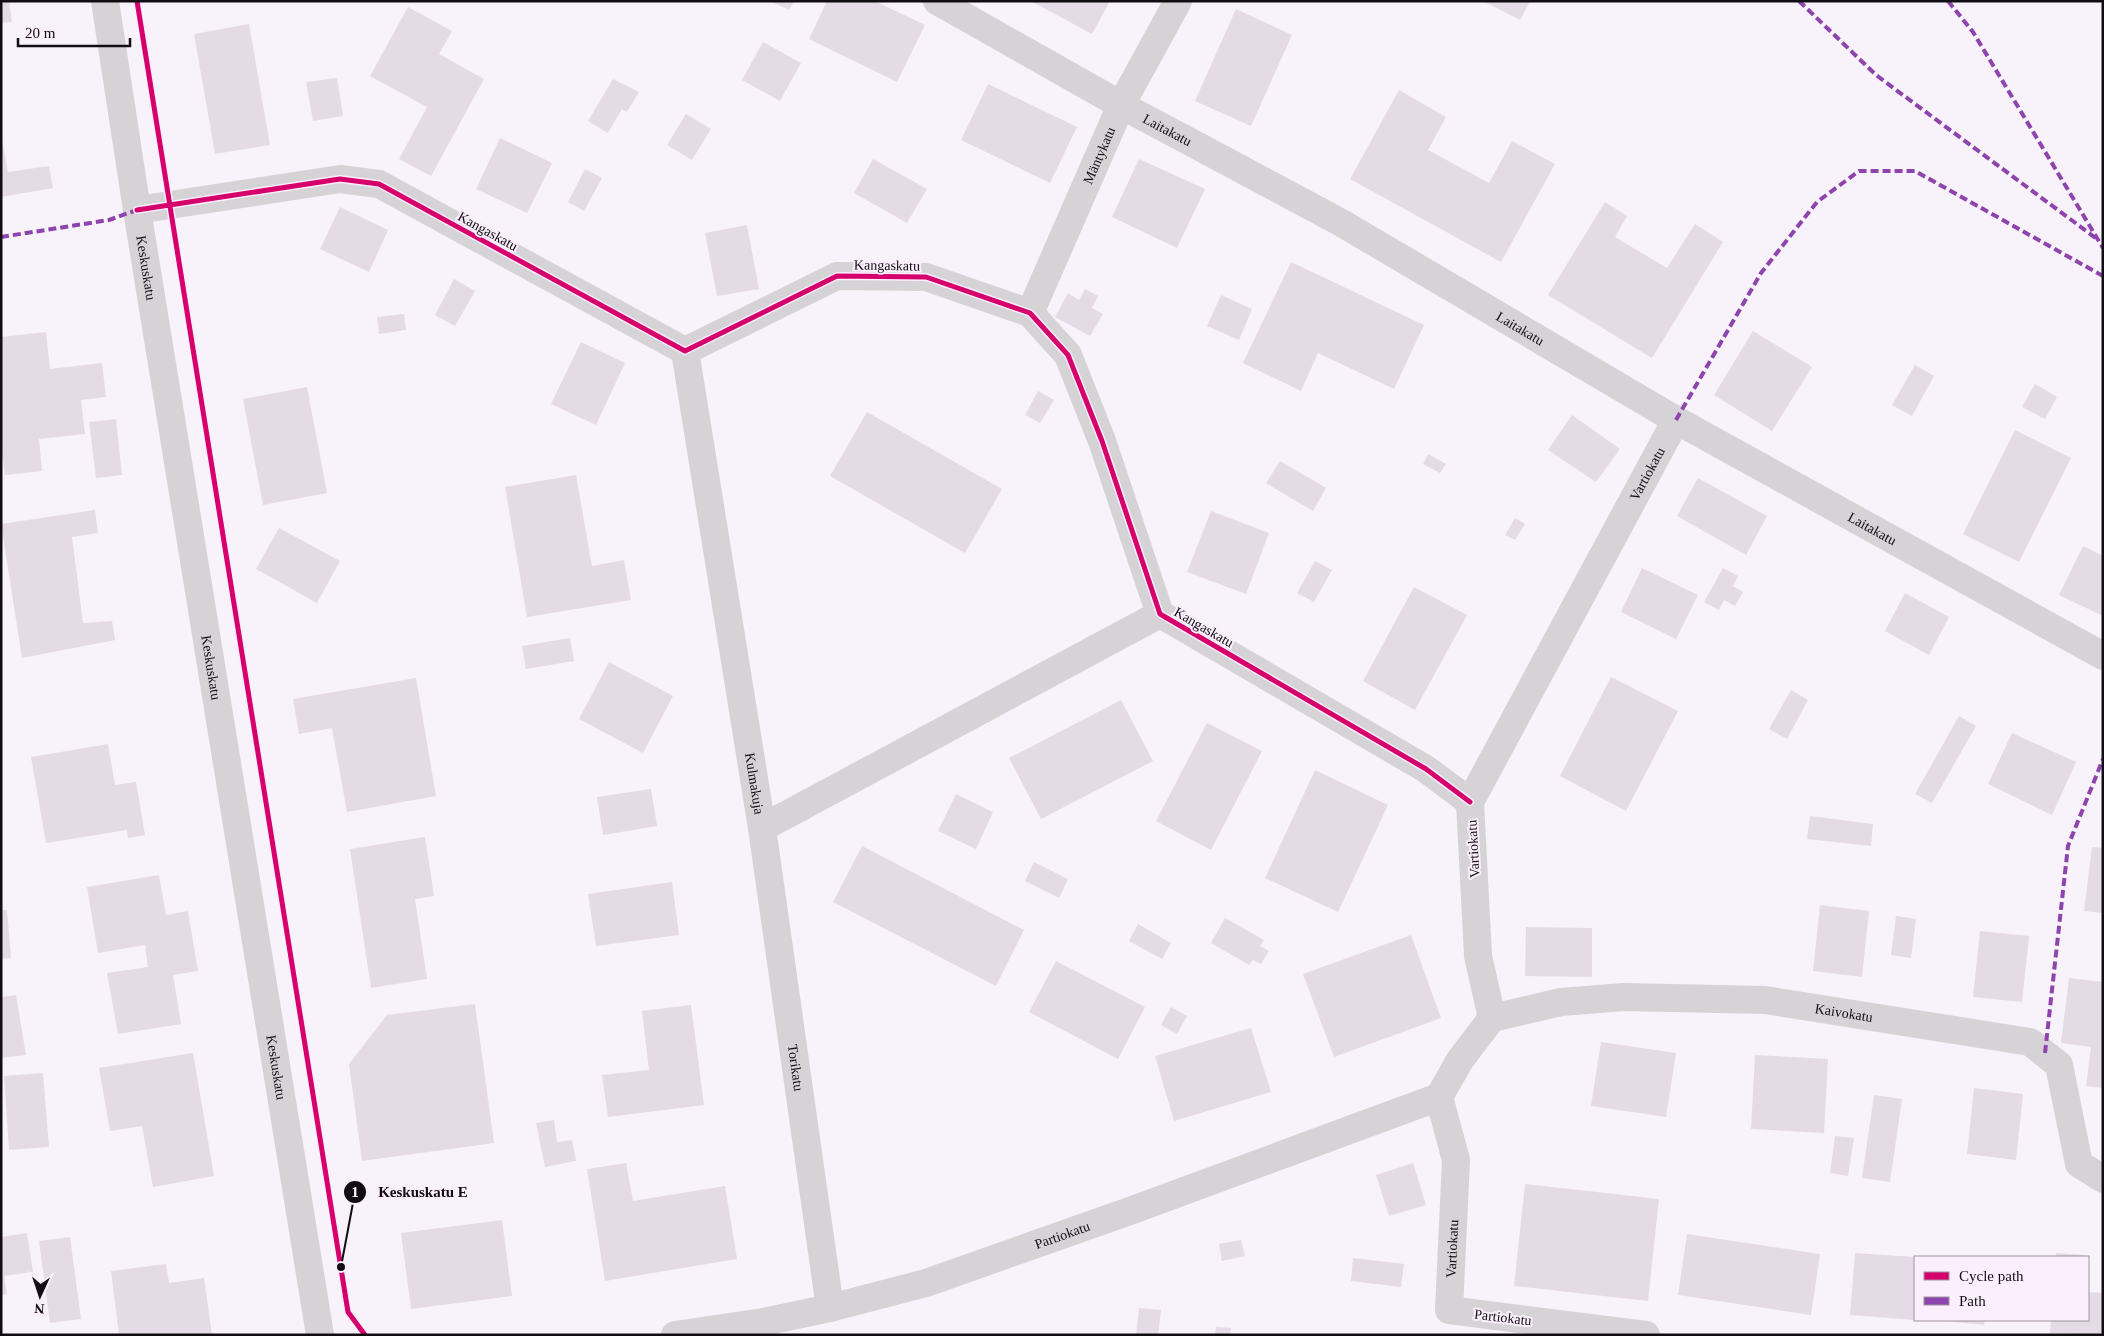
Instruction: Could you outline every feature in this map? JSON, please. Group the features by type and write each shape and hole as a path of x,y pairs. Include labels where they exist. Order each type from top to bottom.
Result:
{"street":[{"name":"Keskuskatu","path":"104,1 136,210 320,1335"},
{"name":"Laitakatu","path":"938,1 1121,105 1340,222 1676,420 2103,656"},
{"name":"Mäntykatu","path":"1030,313 1121,105 1178,1"},
{"name":"Kangaskatu","path":"136,210 340,179 379,184 686,352 837,276 926,277 1030,313 1068,355 1102,441 1160,614 1426,769 1470,802"},
{"name":"Kulmakuja","path":"686,352 762,828 1160,614"},
{"name":"Vartiokatu","path":"1492,1018 1478,956 1470,802 1676,420"},
{"name":"Torikatu","path":"762,828 830,1308"},
{"name":"Kaivokatu","path":"1492,1018 1561,1002 1624,997 1765,1000 2030,1042 2059,1065 2079,1164 2103,1179"},
{"path":"1439,1097 1460,1060 1492,1018"},
{"name":"Vartiokatu","path":"1439,1097 1456,1160 1449,1310"},
{"name":"Partiokatu","path":"676,1335 763,1322 830,1308 926,1283 1127,1212 1439,1097"},
{"name":"Partiokatu","path":"1449,1310 1646,1335"}],"building":[{"path":"1,1 9,1 12,22 1,23"},
{"path":"770,1 794,1 789,10"},
{"path":"827,1 875,1 925,25 897,82 809,39"},
{"path":"1031,1 1110,1 1092,34"},
{"path":"1483,1 1530,1 1520,20"},
{"path":"408,7 452,31 439,54 484,79 431,176 399,159 427,107 370,76"},
{"path":"1236,9 1292,35 1251,126 1195,101"},
{"path":"249,24 270,145 215,154 194,34"},
{"path":"763,42 801,63 780,101 742,80"},
{"path":"337,78 343,116 313,121 306,82"},
{"path":"613,79 639,92 627,112 622,109 608,133 588,121"},
{"path":"988,84 1077,127 1050,183 961,140"},
{"path":"1399,90 1446,117 1428,150 1489,183 1512,141 1555,164 1501,262 1350,179"},
{"path":"686,114 711,129 692,160 667,145"},
{"path":"1,135 8,172 49,166 53,188 1,197"},
{"path":"500,138 552,163 527,213 476,189"},
{"path":"873,159 927,189 907,223 854,193"},
{"path":"1139,159 1205,189 1177,248 1112,217"},
{"path":"585,169 602,178 584,211 568,202"},
{"path":"1605,202 1627,216 1615,237 1667,268 1695,224 1723,242 1652,358 1548,295"},
{"path":"340,207 388,230 369,272 320,249"},
{"path":"747,225 759,289 717,296 705,233"},
{"path":"1291,262 1424,325 1394,389 1318,353 1301,391 1243,363"},
{"path":"454,279 475,291 455,326 435,315"},
{"path":"1085,289 1098,296 1092,308 1103,314 1090,336 1055,317 1068,293 1079,300"},
{"path":"1221,295 1252,309 1239,340 1207,326"},
{"path":"404,314 406,330 379,334 377,317"},
{"path":"1753,331 1812,367 1772,431 1714,395"},
{"path":"46,332 50,369 102,363 106,397 81,400 85,434 39,439 42,471 5,475 1,443 1,337"},
{"path":"581,342 625,363 596,425 551,404"},
{"path":"1915,365 1934,376 1912,416 1892,405"},
{"path":"2035,384 2057,397 2045,419 2022,407"},
{"path":"307,387 327,493 263,505 243,399"},
{"path":"1038,391 1054,400 1040,423 1025,415"},
{"path":"867,412 1002,489 965,553 830,476"},
{"path":"1572,415 1620,449 1596,482 1548,450"},
{"path":"116,419 122,475 96,478 89,422"},
{"path":"2015,430 2071,458 2019,562 1963,534"},
{"path":"1428,454 1446,464 1440,473 1423,464"},
{"path":"1280,461 1326,488 1313,511 1266,483"},
{"path":"576,475 592,566 624,560 631,600 527,617 505,487"},
{"path":"1698,478 1767,516 1746,555 1677,516"},
{"path":"95,510 98,533 72,537 83,623 112,621 115,640 22,658 1,524"},
{"path":"1211,511 1269,533 1246,594 1187,572"},
{"path":"1515,518 1525,524 1515,540 1505,535"},
{"path":"279,528 340,561 317,603 256,569"},
{"path":"2083,546 2103,556 2103,616 2059,595"},
{"path":"1315,561 1332,570 1314,602 1297,593"},
{"path":"1642,568 1698,595 1676,639 1621,612"},
{"path":"1723,568 1738,576 1733,586 1743,592 1735,606 1724,600 1719,610 1704,602"},
{"path":"1414,587 1467,615 1415,710 1363,681"},
{"path":"1905,593 1949,617 1929,655 1885,631"},
{"path":"570,638 574,661 526,669 522,646"},
{"path":"609,662 673,696 643,753 579,719"},
{"path":"1611,677 1678,711 1626,811 1560,776"},
{"path":"416,678 436,796 347,812 332,728 299,734 293,699"},
{"path":"1791,690 1808,700 1787,739 1769,729"},
{"path":"1121,700 1153,761 1041,819 1009,758"},
{"path":"1959,716 1976,726 1932,803 1915,794"},
{"path":"1207,723 1262,751 1211,850 1156,821"},
{"path":"2012,733 2076,762 2052,815 1988,784"},
{"path":"108,744 115,785 136,782 145,835 128,838 127,830 46,843 31,757"},
{"path":"1315,770 1388,805 1338,912 1265,878"},
{"path":"651,789 657,826 603,835 597,797"},
{"path":"956,794 993,812 976,849 938,831"},
{"path":"1810,816 1873,824 1871,846 1807,839"},
{"path":"425,837 434,896 415,899 427,979 371,988 350,849"},
{"path":"862,846 1024,930 996,986 833,902"},
{"path":"2092,847 2103,848 2103,913 2084,911"},
{"path":"1034,862 1068,879 1059,898 1025,881"},
{"path":"159,875 166,915 188,911 198,971 173,975 181,1024 118,1034 107,973 148,967 145,945 98,953 87,887"},
{"path":"672,882 679,935 596,946 588,894"},
{"path":"1820,905 1869,911 1862,977 1813,971"},
{"path":"1,910 7,910 11,958 1,959"},
{"path":"1896,916 1916,919 1911,958 1891,955"},
{"path":"1225,918 1264,940 1260,946 1269,951 1261,964 1253,960 1249,965 1211,943"},
{"path":"1138,924 1171,943 1162,959 1129,941"},
{"path":"1526,927 1592,928 1592,977 1525,976"},
{"path":"1980,931 2029,936 2022,1002 1973,997"},
{"path":"1411,935 1441,1018 1334,1057 1303,974"},
{"path":"1056,961 1145,1007 1118,1059 1029,1012"},
{"path":"2069,978 2103,982 2103,1088 2086,1086 2091,1047 2061,1043"},
{"path":"16,995 26,1055 1,1058 1,997"},
{"path":"475,1004 494,1143 362,1161 349,1064 387,1015"},
{"path":"691,1005 704,1105 608,1117 602,1075 649,1070 642,1011"},
{"path":"1171,1007 1187,1016 1177,1034 1161,1025"},
{"path":"1251,1028 1271,1092 1174,1121 1155,1056"},
{"path":"1601,1042 1676,1053 1666,1117 1591,1106"},
{"path":"193,1053 214,1176 153,1187 142,1126 110,1131 99,1068"},
{"path":"1755,1055 1828,1059 1824,1133 1751,1129"},
{"path":"43,1073 49,1147 9,1150 4,1076"},
{"path":"1974,1088 2023,1094 2016,1160 1967,1154"},
{"path":"1874,1095 1902,1099 1890,1182 1862,1178"},
{"path":"554,1120 557,1142 572,1140 576,1161 545,1167 536,1123"},
{"path":"1835,1136 1854,1138 1848,1176 1830,1173"},
{"path":"626,1163 633,1201 725,1186 737,1259 605,1281 587,1169"},
{"path":"1413,1163 1426,1205 1389,1216 1376,1175"},
{"path":"1525,1184 1659,1199 1648,1301 1514,1286"},
{"path":"502,1220 512,1296 411,1309 401,1233"},
{"path":"27,1233 33,1272 4,1276 7,1294 1,1295 1,1237"},
{"path":"1687,1234 1820,1254 1811,1315 1678,1295"},
{"path":"70,1237 81,1319 50,1323 39,1241"},
{"path":"1241,1240 1245,1256 1222,1261 1219,1244"},
{"path":"1855,1253 1914,1257 1914,1320 1850,1315"},
{"path":"2056,1253 2084,1255 2084,1256 2056,1256"},
{"path":"1353,1258 1404,1264 1401,1287 1351,1281"},
{"path":"166,1264 169,1283 204,1278 212,1335 119,1335 111,1271"},
{"path":"2089,1292 2103,1293 2103,1335 2050,1333 2051,1321 2089,1321"},
{"path":"1139,1308 1161,1310 1158,1335 1136,1335"},
{"path":"1946,1321 1985,1321 1984,1325"},
{"path":"1216,1327 1231,1328 1230,1335 1215,1335"}],"marked path":[{"path":"1799,1 1876,75 2097,239"},
{"path":"1948,1 1973,32 2103,248"},
{"path":"1676,420 1761,273 1817,202 1859,171 1915,171 2103,276"},
{"path":"1,237 109,220 137,210"},
{"path":"2045,1053 2068,846 2103,759"}],"cycle path":[{"path":"137,1 348,1312 365,1335"},
{"path":"137,210 340,179 379,184 685,351 837,276 926,277 1030,313 1068,355 1102,441 1160,614 1426,769 1470,802"}],"place":[{"name":"Keskuskatu E","path":"341,1267"}]}
